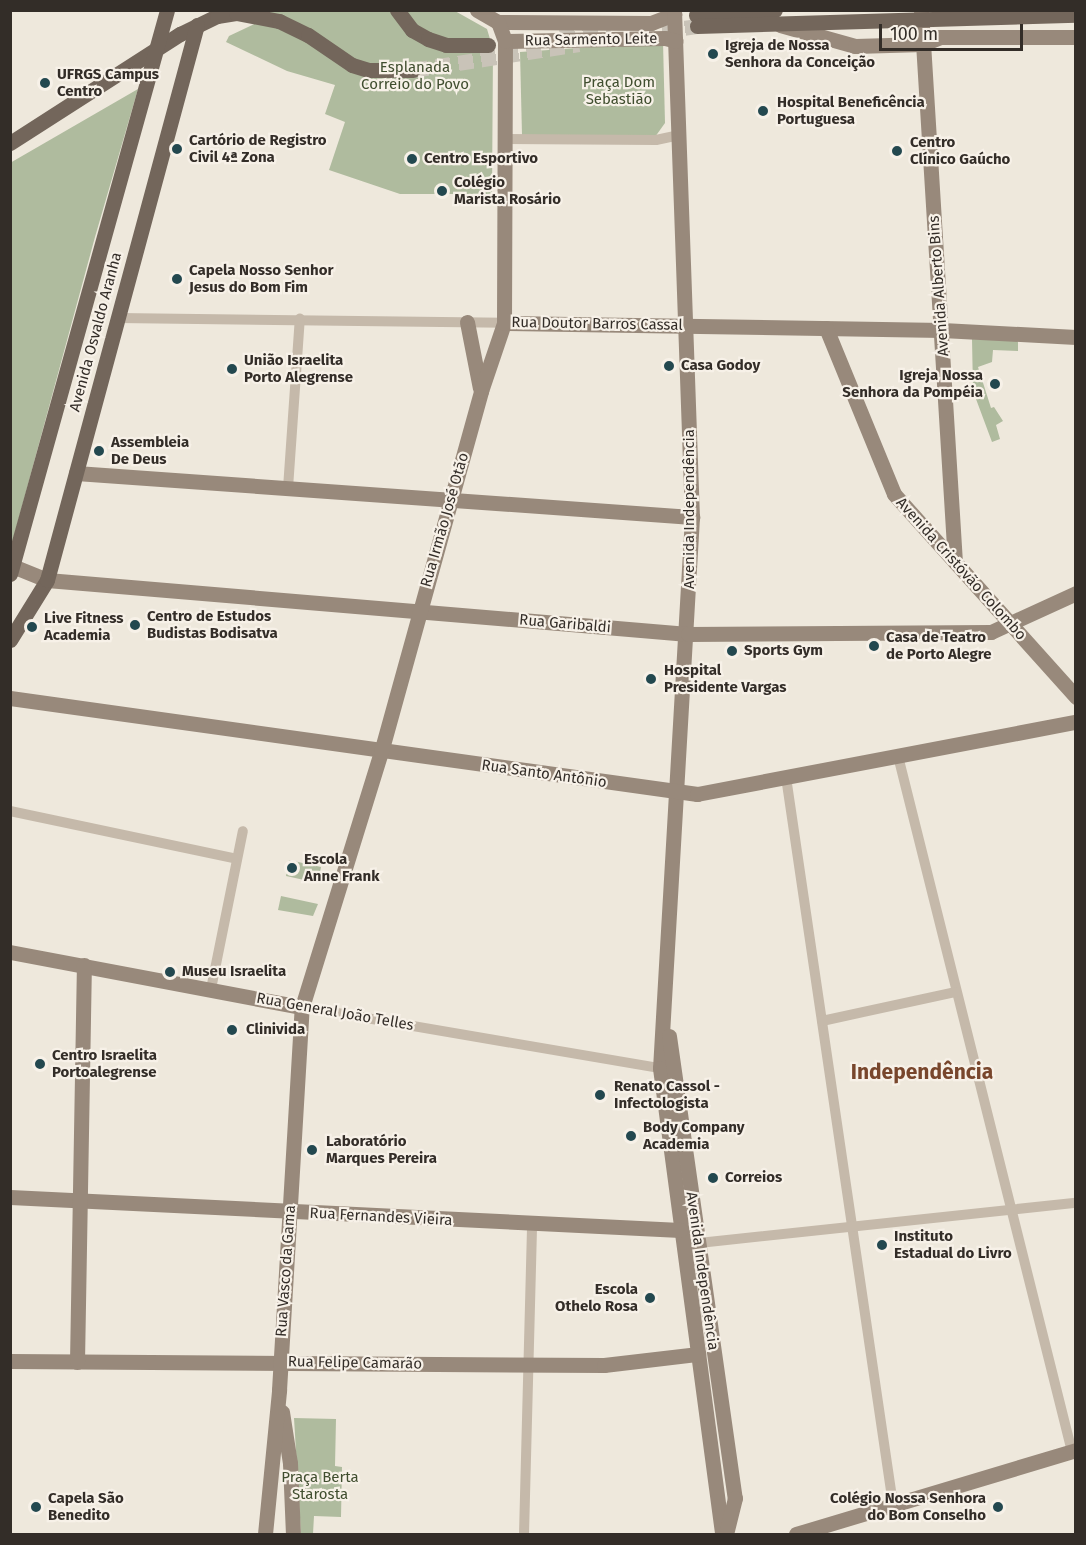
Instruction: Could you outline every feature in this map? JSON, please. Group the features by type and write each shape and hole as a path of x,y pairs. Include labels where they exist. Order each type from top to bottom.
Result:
{"main road":[{"name":"Avenida Osvaldo Aranha","path":"12,570 167,10"},
{"path":"397,10 412,30 428,39 446,45 488,45"},
{"path":"10,143 156,50 197,25 218,16 252,12 308,35 352,65 368,70 413,70"},
{"path":"775,17 697,20 756,13 825,23 1076,15"},
{"name":"Avenida Osvaldo Aranha","path":"10,640 47,580 197,25"},
{"path":"118,76 134,74 149,78"}],"street":[{"name":"Rua Sarmento Leite","path":"477,10 498,22 651,23 674,12"},
{"name":"Avenida Alberto Bins","path":"921,10 955,562"},
{"name":"Avenida Independência","path":"674,12 687,326 692,517 688,634 660,1068 680,1230 724,1534"},
{"path":"775,17 855,46 923,44 940,37 1076,37"},
{"name":"Rua Irmão José Otão","path":"302,1007 381,752 481,391 504,323 505,140 510,46 498,22"},
{"name":"Rua Sarmento Leite","path":"510,46 664,38 676,41"},
{"path":"505,140 656,140 680,135"},
{"name":"Rua Doutor Barros Cassal","path":"118,318 300,318 942,330 1076,337"},
{"path":"288,488 300,318"},
{"path":"467,322 481,391"},
{"name":"Avenida Cristóvão Colombo","path":"826,328 894,494 1076,697"},
{"path":"76,473 692,517"},
{"name":"Rua Garibaldi","path":"12,570 47,580 688,634 991,632 1011,625 1076,593"},
{"name":"Rua Santo Antônio","path":"10,698 381,752 697,794 1076,722"},
{"path":"796,1534 1074,1451 1009,1213 898,756"},
{"path":"786,777 893,1504"},
{"path":"10,811 237,860"},
{"path":"211,989 243,831"},
{"name":"Rua General João Telles","path":"10,952 302,1007 660,1068"},
{"path":"77,1362 84,965"},
{"path":"822,1021 954,992"},
{"name":"Rua Vasco da Gama","path":"265,1534 279,1390 302,1007"},
{"name":"Avenida Independência","path":"665,1007 735,1498 724,1534"},
{"name":"Rua Fernandes Vieira","path":"10,1197 290,1213 680,1230"},
{"path":"699,1243 1009,1213 1076,1203"},
{"path":"524,1534 532,1224"},
{"name":"Rua Felipe Camarão","path":"10,1361 604,1365 698,1354"},
{"path":"279,1390 290,1463 293,1534"}],"green space":[{"name":"Esplanada Correio do Povo","path":"257,11 455,11 487,29 493,49 492,194 400,194 329,170 345,122 325,114 335,85 287,71 226,42 229,36 263,20"},
{"name":"Praça Dom Sebastião","path":"663,42 665,123 655,137 522,135 520,52"},
{"path":"138,89 95,237 11,547 10,163"},
{"path":"972,339 1018,341 1018,351 993,350 992,362 978,367 991,408 994,407 1003,421 996,425 1000,439 992,442 973,391"},
{"path":"289,860 321,867 318,883 286,876"},
{"path":"281,896 318,904 313,916 278,910"},
{"name":"Praça Berta Starosta","path":"294,1418 336,1419 335,1466 342,1467 341,1517 314,1516 313,1534 301,1534"}],"tunnel":[{"path":"662,31 697,26"},
{"path":"560,35 610,27"},
{"path":"413,70 579,44"}],"place":[{"name":"Igreja de Nossa Senhora da Conceição","path":"713,54"},
{"name":"UFRGS Campus Centro","path":"45,83"},
{"name":"Hospital Beneficência Portuguesa","path":"763,111"},
{"name":"Cartório de Registro Civil 4ª Zona","path":"177,149"},
{"name":"Centro Clínico Gaúcho","path":"897,151"},
{"name":"Centro Esportivo","path":"412,159"},
{"name":"Colégio Marista Rosário","path":"442,191"},
{"name":"Capela Nosso Senhor Jesus do Bom Fim","path":"177,279"},
{"name":"Casa Godoy","path":"669,366"},
{"name":"União Israelita Porto Alegrense","path":"232,369"},
{"name":"Igreja Nossa Senhora da Pompéia","path":"995,384"},
{"name":"Assembleia De Deus","path":"99,451"},
{"name":"Centro de Estudos Budistas Bodisatva","path":"135,625"},
{"name":"Live Fitness Academia","path":"32,627"},
{"name":"Casa de Teatro de Porto Alegre","path":"874,646"},
{"name":"Sports Gym","path":"732,651"},
{"name":"Hospital Presidente Vargas","path":"651,679"},
{"name":"Escola Anne Frank","path":"292,868"},
{"name":"Museu Israelita","path":"170,972"},
{"name":"Clinivida","path":"232,1030"},
{"name":"Centro Israelita Portoalegrense","path":"40,1064"},
{"name":"Renato Cassol - Infectologista","path":"600,1095"},
{"name":"Body Company Academia","path":"631,1136"},
{"name":"Laboratório Marques Pereira","path":"312,1150"},
{"name":"Correios","path":"713,1178"},
{"name":"Instituto Estadual do Livro","path":"882,1245"},
{"name":"Escola Othelo Rosa","path":"650,1298"},
{"name":"Capela São Benedito","path":"36,1507"},
{"name":"Colégio Nossa Senhora do Bom Conselho","path":"998,1507"}],"district":[{"name":"Independência","path":"922,1072"}]}
